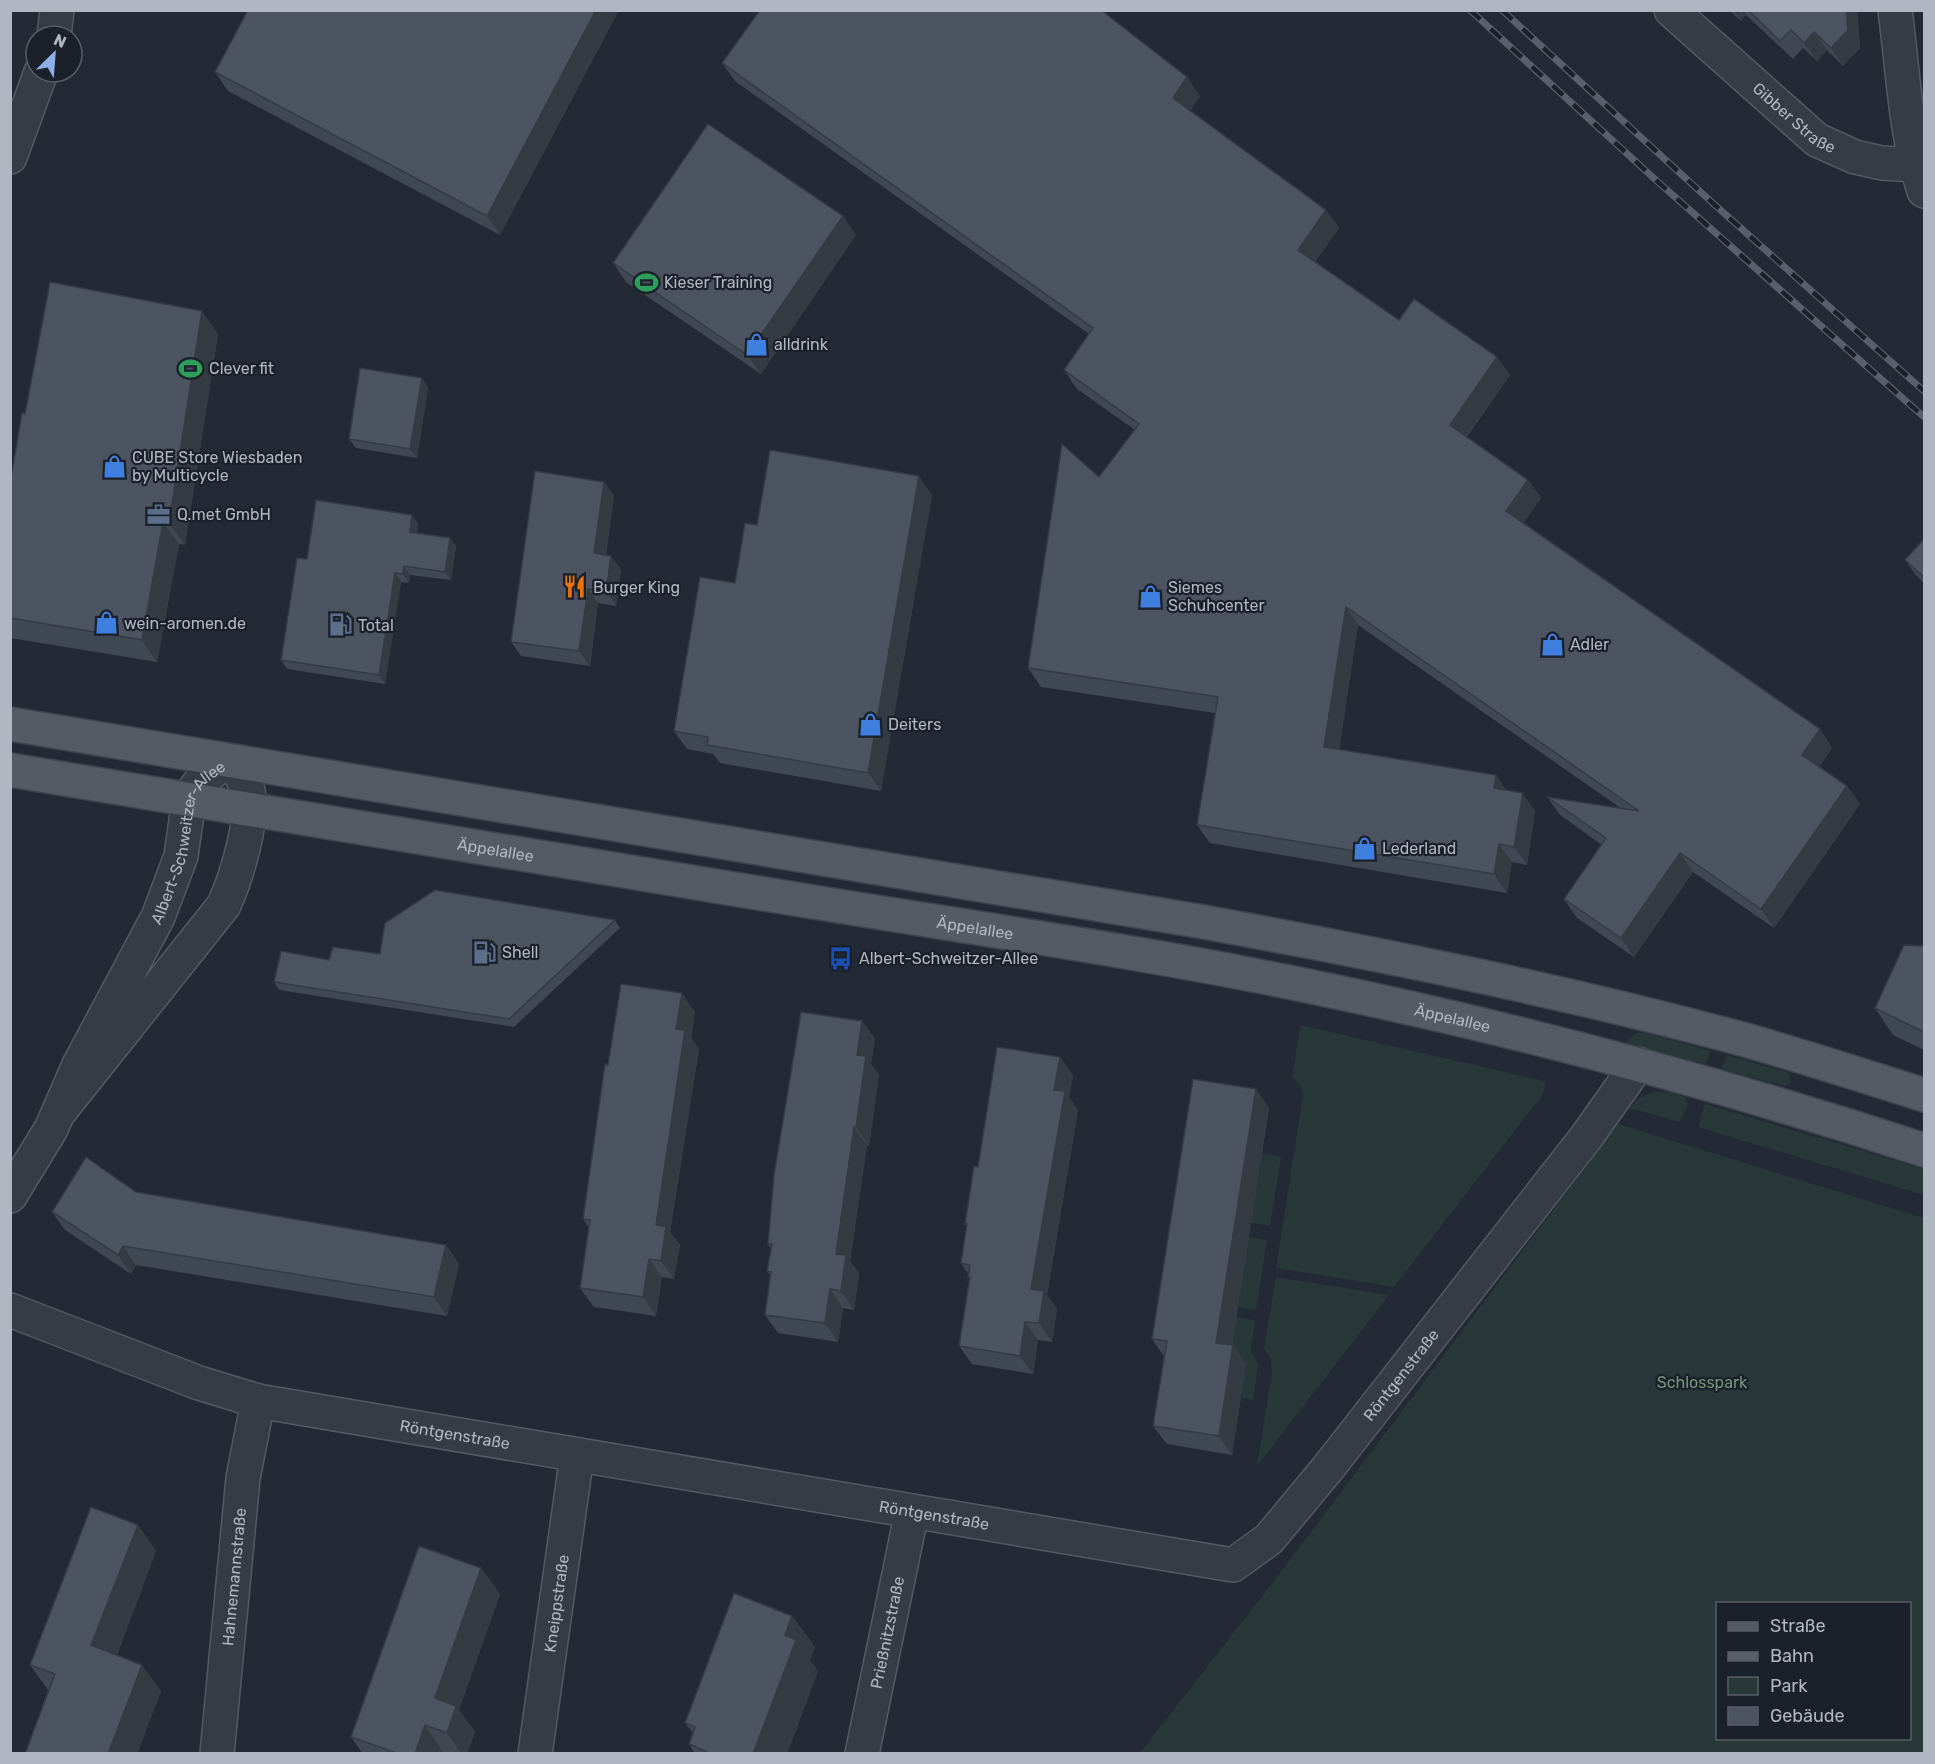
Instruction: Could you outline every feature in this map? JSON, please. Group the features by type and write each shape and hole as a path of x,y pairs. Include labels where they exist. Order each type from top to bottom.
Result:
{"main road":[{"path":"10,724 1204,922 1370,952 1485,976 1735,1037 1924,1095"},
{"name":"Äppelallee","path":"10,770 1226,970 1406,1007 1638,1064 1814,1114 1924,1150"}],"street":[{"name":"Gibber Straße","path":"1671,10 1816,140 1855,157 1882,163 1920,178"},
{"path":"1895,10 1920,178"},
{"path":"10,157 37,84"},
{"name":"Albert-Schweitzer-Allee","path":"10,1196 60,1111 80,1065 168,896 181,856 189,799 202,779 229,760 247,786 249,809 240,865 224,905 60,1111"},
{"name":"Röntgenstraße","path":"10,1310 199,1383 258,1401 1233,1565 1269,1539 1328,1468 1587,1136 1638,1064"},
{"name":"Hahnemannstraße","path":"217,1754 243,1478 258,1401"},
{"name":"Kneippstraße","path":"535,1754 577,1455"},
{"name":"Prießnitzstraße","path":"862,1754 912,1511"}],"green space":[{"path":"1301,1025 1541,1080 1546,1085 1540,1098 1394,1287 1276,1268 1303,1096 1302,1089 1292,1076"},
{"path":"1636,1033 1645,1033 1711,1051 1705,1064 1625,1043"},
{"path":"1727,1055 1789,1073 1791,1083 1785,1086 1721,1069"},
{"path":"1656,1092 1669,1092 1685,1097 1688,1104 1680,1122 1629,1108 1639,1098"},
{"path":"1705,1104 1924,1169 1924,1195 1698,1127"},
{"name":"Schlosspark","path":"1618,1124 1924,1218 1924,1753 1140,1753 1274,1581"},
{"path":"1262,1153 1281,1157 1270,1226 1251,1223"},
{"path":"1248,1237 1267,1240 1256,1310 1238,1307"},
{"path":"1276,1277 1389,1295 1257,1466 1272,1372 1271,1359 1264,1348"},
{"path":"1236,1317 1255,1320 1251,1351 1258,1365 1253,1400 1241,1398 1246,1364 1229,1362"}],"building":[{"path":"248,10 596,10 487,216 215,72"},
{"path":"760,10 1101,10 1187,77 1173,98 1326,210 1298,250 1399,320 1414,299 1497,357 1450,425 1528,480 1506,511 1820,729 1802,755 1847,786 1761,909 1680,853 1621,938 1564,899 1606,838 1547,797 1639,811 1346,607 1324,747 1496,775 1494,788 1523,793 1514,847 1499,844 1494,874 1197,825 1218,697 1028,668 1062,444 1099,477 1139,424 1064,370 1093,328 722,63"},
{"path":"1748,10 1846,10 1848,30 1831,48 1814,32 1804,43 1791,30 1780,41"},
{"path":"708,124 843,216 747,355 613,263"},
{"name":"CUBE Store Wiesbaden by Multicycle","path":"50,282 202,311 169,523 163,522 142,640 10,618 10,483 22,413 25,414"},
{"path":"360,368 422,378 410,449 349,439"},
{"path":"770,450 919,476 868,773 707,745 708,737 674,731 700,577 735,583 745,523 757,525"},
{"name":"Burger King","path":"535,471 604,482 594,553 611,556 606,591 588,589 579,651 511,642"},
{"path":"316,500 412,515 410,532 450,538 445,572 404,566 403,574 395,573 379,675 281,660 297,558 307,559"},
{"path":"1924,539 1924,577 1905,560"},
{"path":"435,890 615,920 509,1019 274,982 281,951 329,960 333,947 380,954 385,923"},
{"path":"1904,945 1924,946 1924,1032 1875,1008"},
{"path":"621,984 682,993 676,1029 685,1030 656,1225 666,1227 661,1261 649,1259 643,1297 580,1288 590,1220 583,1219 605,1064 608,1065"},
{"path":"801,1012 862,1021 857,1055 866,1056 836,1254 846,1255 841,1291 830,1289 825,1323 765,1315 771,1272 767,1271 772,1244 768,1244 774,1175"},
{"path":"997,1047 1060,1057 1054,1090 1065,1091 1031,1289 1044,1291 1039,1323 1025,1322 1020,1356 959,1346 970,1277 968,1277 970,1265 961,1263 967,1224 965,1224 974,1166 978,1167"},
{"path":"1193,1079 1256,1089 1216,1343 1233,1345 1219,1436 1153,1426 1167,1341 1152,1339"},
{"path":"86,1157 136,1192 446,1245 434,1297 123,1246 118,1255 52,1212"},
{"path":"91,1507 138,1525 91,1645 142,1665 108,1754 25,1754 55,1674 30,1665"},
{"path":"419,1546 481,1568 435,1698 456,1706 447,1733 425,1725 415,1754 399,1754 351,1737"},
{"path":"734,1593 792,1616 785,1635 796,1640 753,1754 712,1754 689,1744 695,1727 685,1723"}],"railway":[{"path":"1470,10 1658,182 1924,417"},
{"path":"1502,10 1716,206 1924,391"}],"place":[{"name":"Kieser Training","path":"646,282"},
{"name":"alldrink","path":"756,344"},
{"name":"Clever fit","path":"191,368"},
{"name":"CUBE Store Wiesbaden by Multicycle","path":"114,466"},
{"name":"Q.met GmbH","path":"159,514"},
{"name":"Burger King","path":"575,587"},
{"name":"Siemes Schuhcenter","path":"1150,596"},
{"name":"wein-aromen.de","path":"106,623"},
{"name":"Total","path":"340,625"},
{"name":"Adler","path":"1552,644"},
{"name":"Deiters","path":"870,724"},
{"name":"Lederland","path":"1364,848"},
{"name":"Shell","path":"484,952"},
{"name":"Albert-Schweitzer-Allee","path":"841,958"}]}
